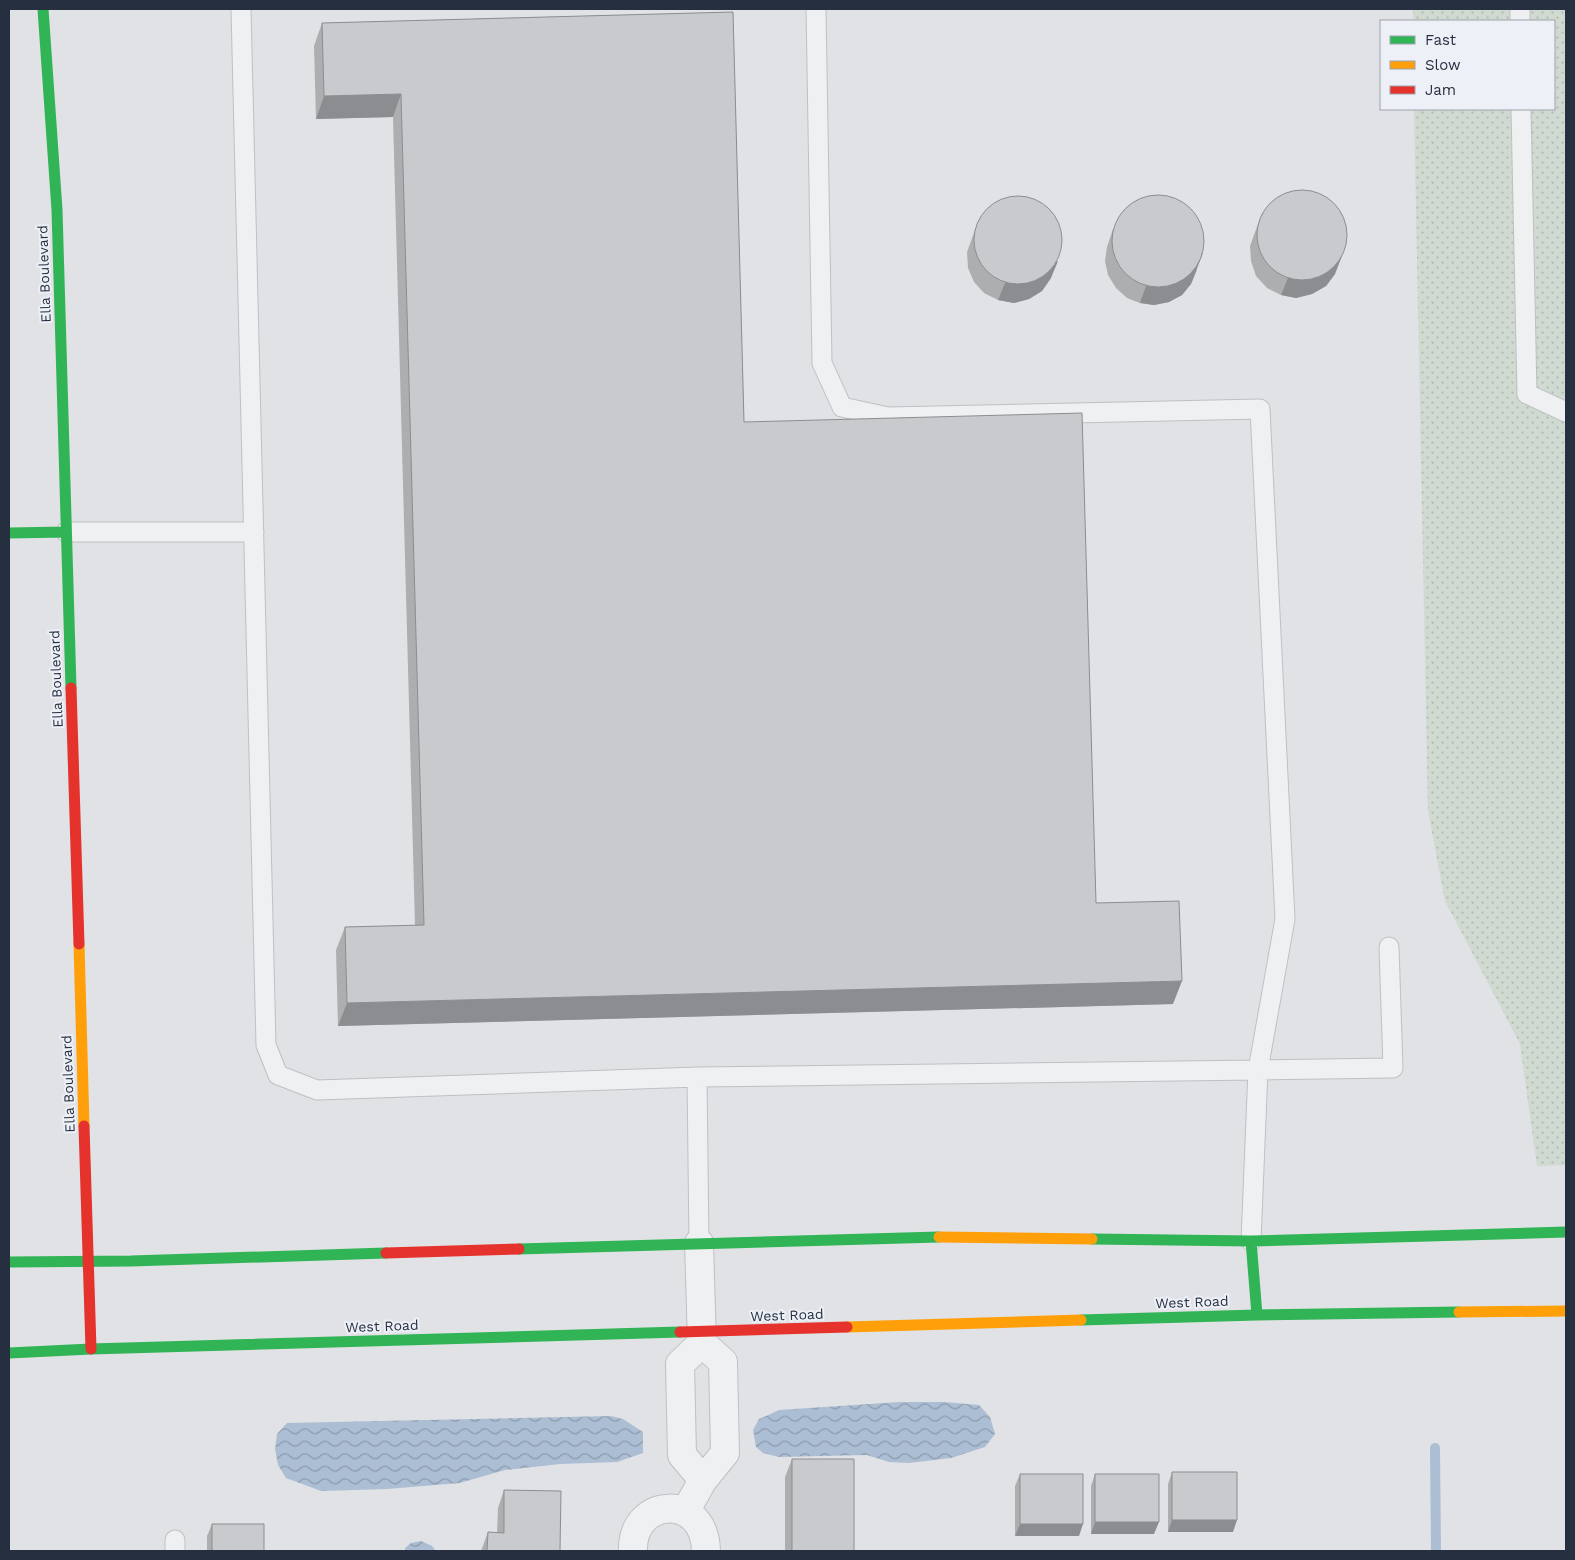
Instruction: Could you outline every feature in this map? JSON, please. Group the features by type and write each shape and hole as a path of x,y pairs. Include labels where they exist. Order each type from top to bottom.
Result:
{"main road":[{"name":"Ella Boulevard","path":"43,9 57,210 91,1349"},
{"path":"9,533 66,532"},
{"path":"9,1262 141,1261 699,1242 920,1237 1251,1241 1566,1232"},
{"path":"1251,1241 1257,1315"},
{"name":"West Road","path":"9,1353 91,1349 701,1338 1257,1315 1566,1311"}],"street":[{"path":"699,1242 701,1338 680,1364 682,1455 703,1480"},
{"path":"685,1512 703,1480 725,1453 723,1362 701,1338"},
{"path":"633,1551 637,1529 644,1519 655,1512 666,1509 685,1512 692,1516 701,1526 706,1539 706,1551"}],"lane":[{"path":"242,9 266,1045 278,1075 317,1090 697,1077 1392,1068 1389,948"},
{"path":"816,9 822,363 842,407 888,417 1260,408 1284,919 1258,1070 1251,1241"},
{"path":"1522,110 1527,394 1566,412"},
{"path":"66,532 254,532"},
{"path":"697,1077 699,1242"}],"shaded area":[{"path":"1413,9 1566,9 1566,1165 1537,1166 1520,1044 1445,901 1428,811 1414,110 1555,110 1555,20 1413,20"}],"water":[{"path":"900,1402 944,1402 979,1405 990,1417 995,1434 985,1447 951,1458 909,1463 889,1462 867,1455 779,1457 763,1453 756,1447 753,1430 759,1419 779,1410"},
{"path":"611,1416 623,1419 643,1432 643,1453 617,1462 560,1464 505,1470 460,1483 387,1489 321,1491 286,1478 278,1465 275,1449 277,1434 287,1423"},
{"path":"421,1541 432,1546 436,1551 405,1551 405,1548 411,1543"}],"building":[{"path":"733,12 744,422 1082,413 1096,903 1179,901 1182,981 347,1003 345,927 424,925 401,94 324,96 322,23"},
{"path":"1302,190 1319,194 1334,203 1343,218 1347,235 1343,252 1334,267 1319,276 1302,280 1285,276 1270,267 1261,252 1257,235 1261,218 1270,203 1285,194"},
{"path":"1158,195 1176,198 1191,208 1201,223 1204,241 1201,259 1191,274 1176,284 1158,287 1140,284 1125,274 1115,259 1112,241 1115,223 1125,208 1140,198"},
{"path":"1018,196 1035,199 1043,203 1055,215 1059,223 1062,240 1059,257 1055,265 1043,277 1035,281 1018,284 1001,281 993,277 981,265 977,257 974,240 977,223 981,215 993,203 1001,199"},
{"path":"792,1459 854,1459 854,1551 792,1551"},
{"path":"1172,1472 1237,1472 1237,1520 1172,1520"},
{"path":"1020,1474 1083,1474 1083,1524 1020,1524"},
{"path":"1095,1474 1159,1474 1159,1522 1095,1522"},
{"path":"504,1490 561,1491 560,1551 487,1551 488,1532 504,1533"},
{"path":"212,1524 264,1524 264,1551 212,1551"}],"waterway":[{"path":"1435,1448 1436,1551"}],"traffic: fast":[{"path":"43,9 57,210 71,688"},
{"path":"9,533 66,532"},
{"path":"1092,1239 1251,1241 1566,1232"},
{"path":"519,1249 939,1237"},
{"path":"1251,1241 1257,1315"},
{"path":"9,1262 131,1261 386,1253"},
{"path":"1081,1320 1459,1312"},
{"path":"9,1353 680,1332"}],"traffic: slow":[{"path":"79,944 84,1126"},
{"path":"939,1237 1092,1239"},
{"path":"1459,1312 1566,1311"},
{"path":"847,1327 1081,1320"}],"traffic: jam":[{"path":"71,688 79,944"},
{"path":"84,1126 91,1349"},
{"path":"386,1253 519,1249"},
{"path":"680,1332 847,1327"}]}
